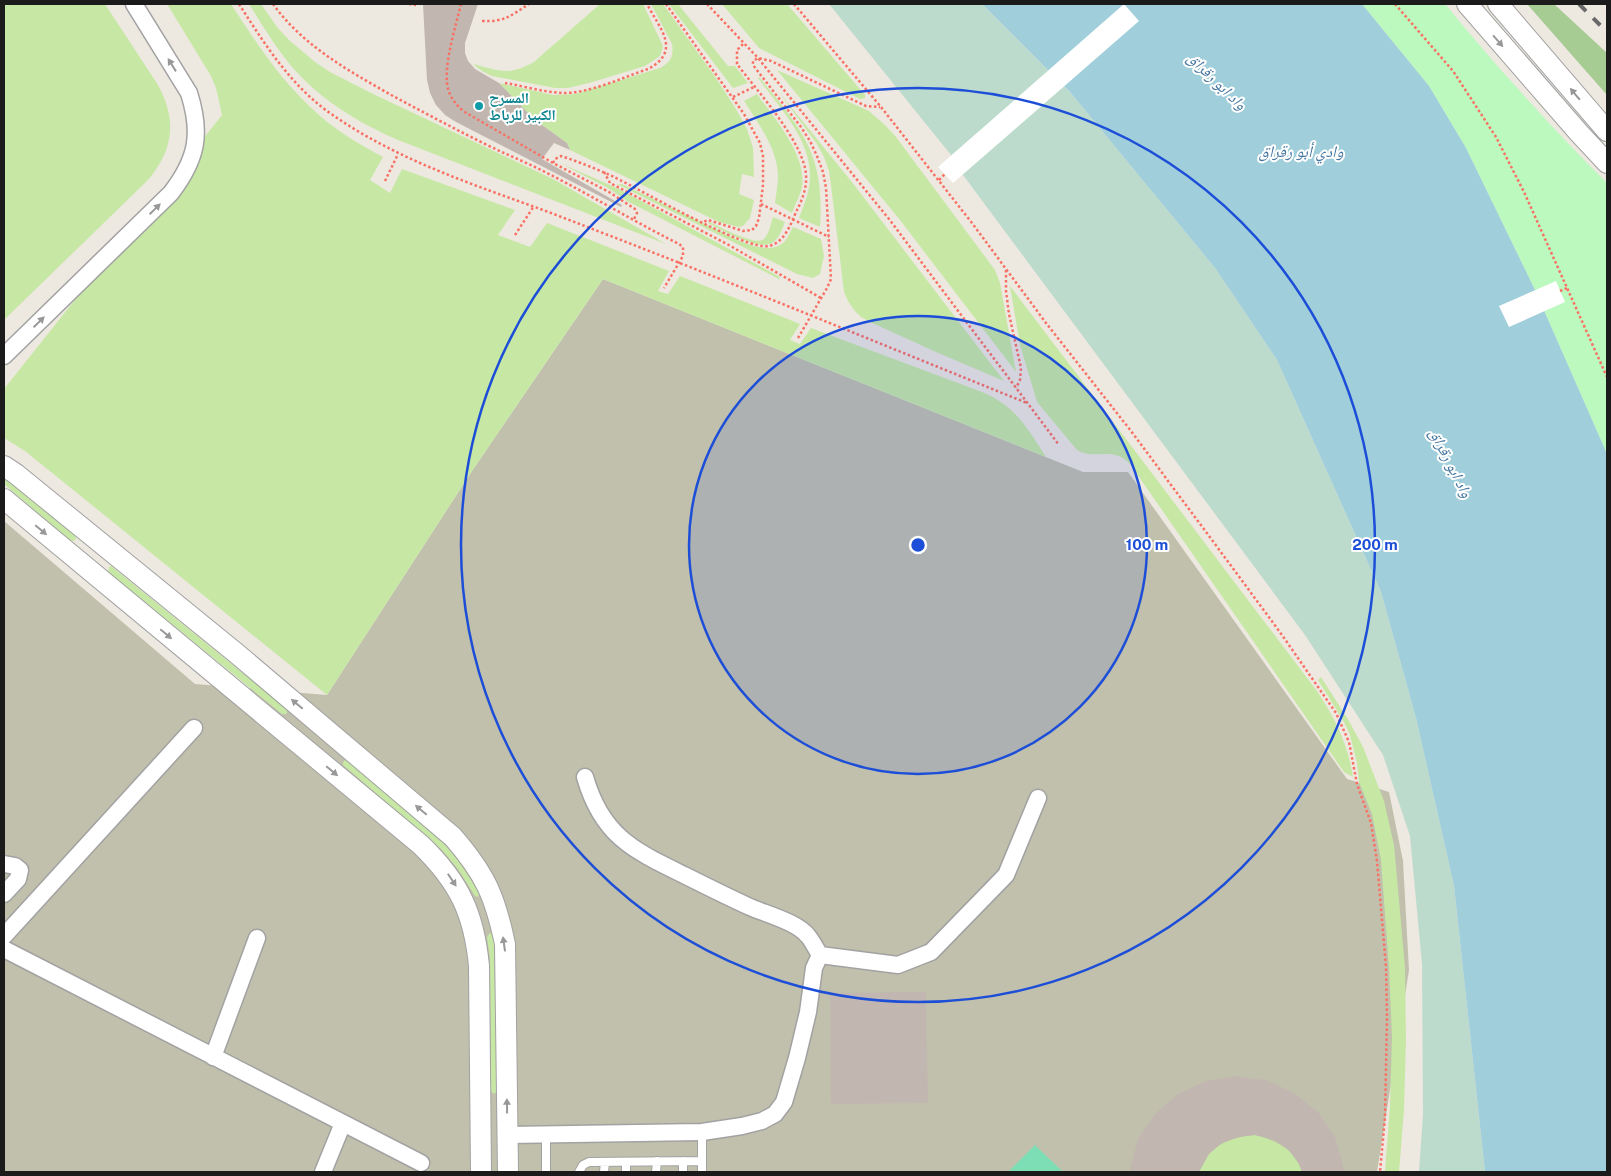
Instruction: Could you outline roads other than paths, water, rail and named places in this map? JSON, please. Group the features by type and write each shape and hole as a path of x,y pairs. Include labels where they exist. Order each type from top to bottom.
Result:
{"street":[{"path":"4,356 171,193 185,175 193,154 196,132 194,110 189,94 134,4"},
{"path":"1467,4 1607,163"},
{"path":"1498,4 1607,131"},
{"path":"4,466 236,653 453,837 469,856 483,877 493,899 504,944 506,966 508,1172"},
{"path":"4,499 421,845 453,880 464,901 477,944 481,1172"},
{"path":"85,566 103,544"},
{"path":"4,936 194,728"},
{"path":"306,750 324,728"},
{"path":"585,777 596,808 611,828 628,845 642,854 724,895 752,908 781,918 807,934 820,955"},
{"path":"820,955 898,965 931,952 1006,875 1038,798"},
{"path":"4,864 15,866 20,870 18,879 4,894"},
{"path":"472,924 498,914"},
{"path":"213,1057 257,938"},
{"path":"4,949 421,1163"},
{"path":"508,1135 546,1136 702,1132 742,1126 762,1121 775,1114 784,1102 797,1058 808,1012 814,968 820,955"},
{"path":"323,1172 343,1123"}],"lane":[{"path":"702,1132 702,1172"},
{"path":"546,1136 546,1172"},
{"path":"682,1172 683,1161"},
{"path":"579,1172 586,1163 702,1161"},
{"path":"604,1172 605,1162"},
{"path":"626,1162 626,1172"},
{"path":"656,1172 657,1162"}],"water":[{"name":"وادي أبو رقراق","path":"982,4 1362,4 1429,86 1466,148 1535,290 1607,454 1607,1172 1485,1172 1454,886 1416,718 1381,592 1277,360 1215,268 1070,92"}],"railway":[{"path":"1579,4 1607,32"}],"place":[{"name":"المسرح الكبير للرباط","path":"479,106"}],"water label":[{"name":"واد ابو رقراق","path":"1217,81"},
{"name":"واد ابو رقراق","path":"1451,463"}]}
